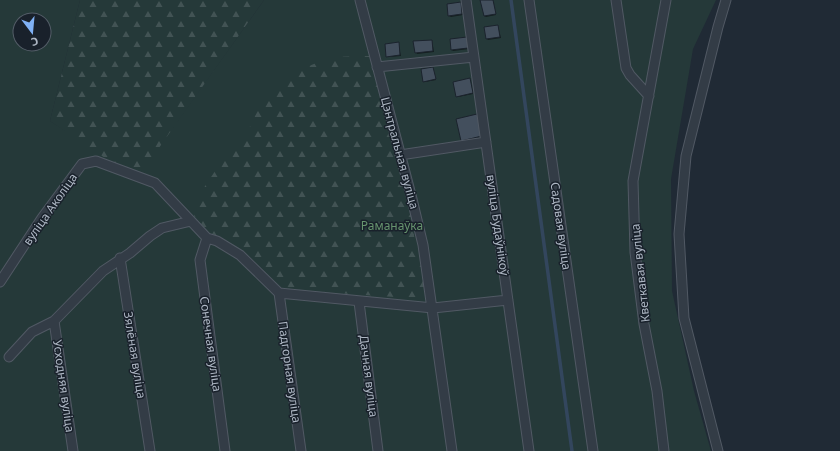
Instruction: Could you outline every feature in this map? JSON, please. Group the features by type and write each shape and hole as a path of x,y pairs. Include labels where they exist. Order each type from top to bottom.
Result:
{"street":[{"name":"Цэнтральная вуліца","path":"360,0 423,245 452,451"},
{"name":"вуліца Будаўнікоў","path":"466,0 529,451"},
{"name":"Садовая вуліца","path":"529,0 593,451"},
{"path":"616,0 626,68 630,75 649,96"},
{"name":"Кветкавая вуліца","path":"664,451 657,391 644,324 635,252 633,181 666,0"},
{"path":"718,451 684,318 680,234 686,156 726,0"},
{"path":"377,67 474,57"},
{"path":"400,155 486,142"},
{"name":"вуліца Аколіца","path":"0,282 42,218 82,164 96,161 155,184 207,238"},
{"path":"9,357 32,332 54,321 103,271 120,258 162,228 191,221"},
{"path":"207,238 217,241 240,255 279,293 359,302 433,308 508,300"},
{"name":"Сонечная вуліца","path":"207,238 200,260 225,451"},
{"name":"Зялёная вуліца","path":"120,258 150,451"},
{"name":"Падгорная вуліца","path":"279,293 301,451"},
{"name":"Дачная вуліца","path":"359,302 378,451"},
{"name":"Усходняя вуліца","path":"54,321 73,451"}],"green space":[{"name":"Раманаўка","path":"0,0 80,0 50,121 138,176 264,0 716,0 693,49 671,179 672,291 694,391 711,451 0,451"},
{"path":"80,0 264,0 139,176 120,168 50,121"},
{"path":"369,56 414,222 414,236 422,264 427,299 348,294 281,286 242,250 218,236 209,233 194,216 205,186 226,155 247,133 257,111 274,91 301,69 332,57"}],"building":[{"path":"480,0 493,0 496,14 484,16"},
{"path":"461,2 462,14 448,16 447,4"},
{"path":"498,25 500,37 486,39 484,27"},
{"path":"467,37 468,48 451,50 450,39"},
{"path":"432,40 433,51 415,53 413,41"},
{"path":"399,42 400,55 386,57 385,44"},
{"path":"433,67 436,79 423,82 421,69"},
{"path":"470,78 473,93 456,97 453,82"},
{"path":"477,114 482,136 461,141 456,119"}],"waterway":[{"path":"511,0 572,451"}]}
